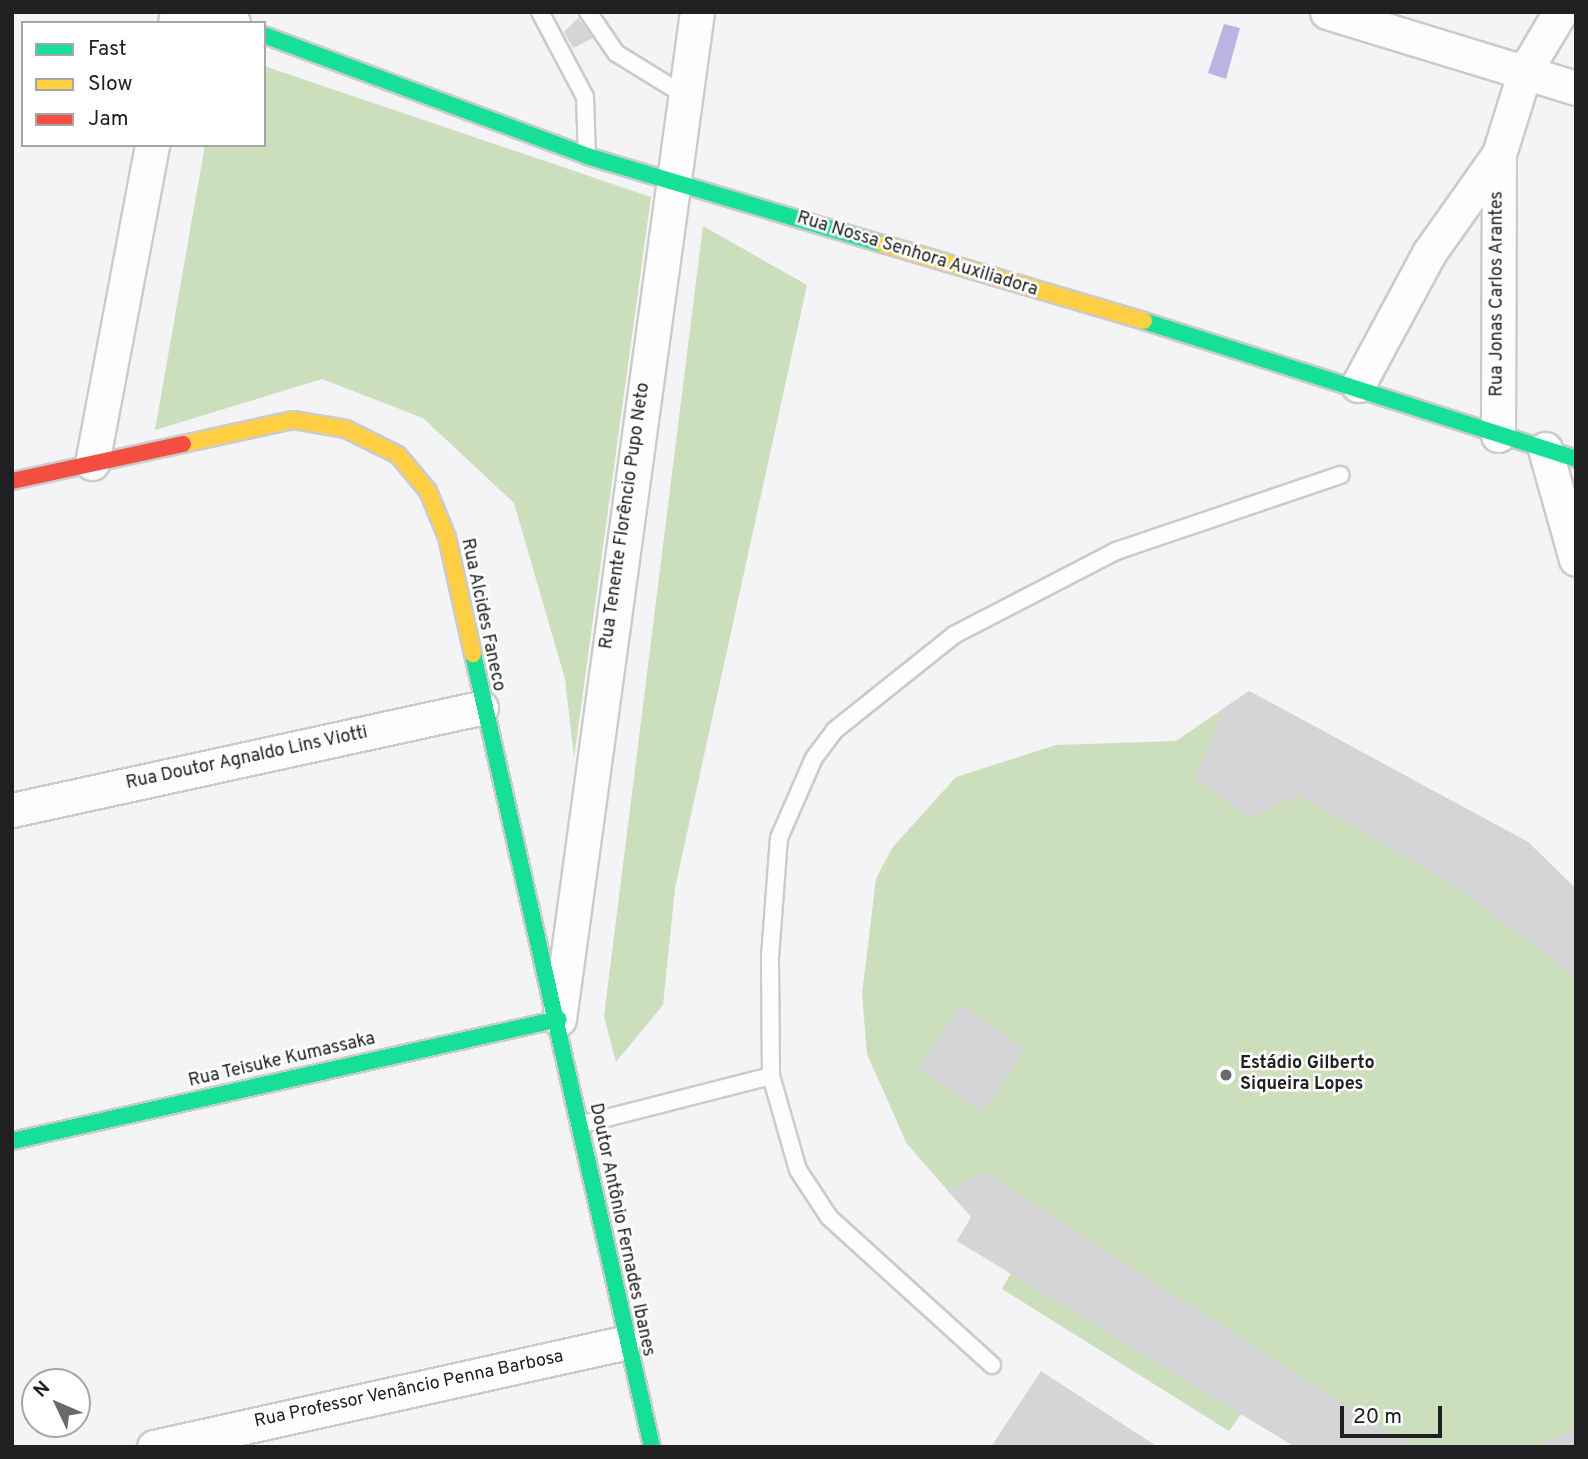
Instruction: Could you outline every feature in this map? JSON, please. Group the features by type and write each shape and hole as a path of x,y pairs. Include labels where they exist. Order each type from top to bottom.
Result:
{"street":[{"path":"205,12 228,21"},
{"name":"Rua Tenente Florêncio Pupo Neto","path":"559,1019 671,182 697,12"},
{"path":"1327,12 1576,88"},
{"name":"Rua Jonas Carlos Arantes","path":"1498,435 1499,154 1525,71 1560,12"},
{"name":"Rua Nossa Senhora Auxiliadora","path":"266,35 587,156 1358,385 1498,435 1561,454"},
{"path":"92,463 152,147"},
{"name":"Rua Jonas Carlos Arantes","path":"1358,385 1429,253 1499,154"},
{"name":"Rua Alcides Faneco","path":"12,481 293,420 346,429 398,455 428,491 447,537 481,708 559,1019"},
{"path":"1561,454 1576,559"},
{"name":"Rua Doutor Agnaldo Lins Viotti","path":"12,810 481,708"},
{"name":"Doutor Antônio Fernades Ibanes","path":"559,1019 623,1343 652,1447"},
{"name":"Rua Teisuke Kumassaka","path":"12,1141 559,1019"},
{"name":"Rua Professor Venâncio Penna Barbosa","path":"154,1447 623,1343"}],"lane":[{"path":"540,12 585,97 587,156"},
{"path":"589,12 616,53 686,96"},
{"path":"992,1365 830,1217 798,1170 771,1076 770,957 779,838 814,758 849,715 954,635 1116,551 1341,475"},
{"path":"579,1125 771,1076"}],"green space":[{"path":"266,67 651,197 574,758 565,679 514,503 423,418 322,379 155,430 205,147 266,147"},
{"path":"703,226 807,285 675,888 663,1005 616,1062 604,1016"},
{"name":"Estádio Gilberto Siqueira Lopes","path":"1249,691 1528,842 1576,889 1576,1447 1301,1447 1244,1410 1229,1431 1002,1289 1012,1271 957,1241 971,1217 907,1144 867,1054 862,994 876,879 892,848 956,777 1056,745 1176,741"}],"shaded area":[{"path":"1224,24 1240,28 1226,79 1208,73"}],"building":[{"path":"578,18 593,38 573,48 564,32"},
{"path":"1249,691 1528,842 1576,889 1576,977 1453,885 1299,795 1250,818 1195,779 1223,709"},
{"path":"961,1005 1026,1049 983,1112 918,1069"},
{"path":"983,1171 1364,1418 1418,1447 1295,1447 957,1241 972,1217 948,1191"},
{"path":"1041,1371 1158,1447 991,1447"},
{"path":"1576,1428 1576,1447 1534,1447"}],"traffic: fast":[{"path":"266,36 587,156 883,244"},
{"path":"1144,321 1576,459"},
{"path":"473,654 652,1447"},
{"path":"12,1141 559,1019"}],"traffic: slow":[{"path":"883,244 1144,321"},
{"path":"183,444 293,420 346,429 398,455 428,491 447,537 473,654"}],"traffic: jam":[{"path":"12,481 183,444"}],"place":[{"name":"Estádio Gilberto Siqueira Lopes","path":"1226,1075"}]}
